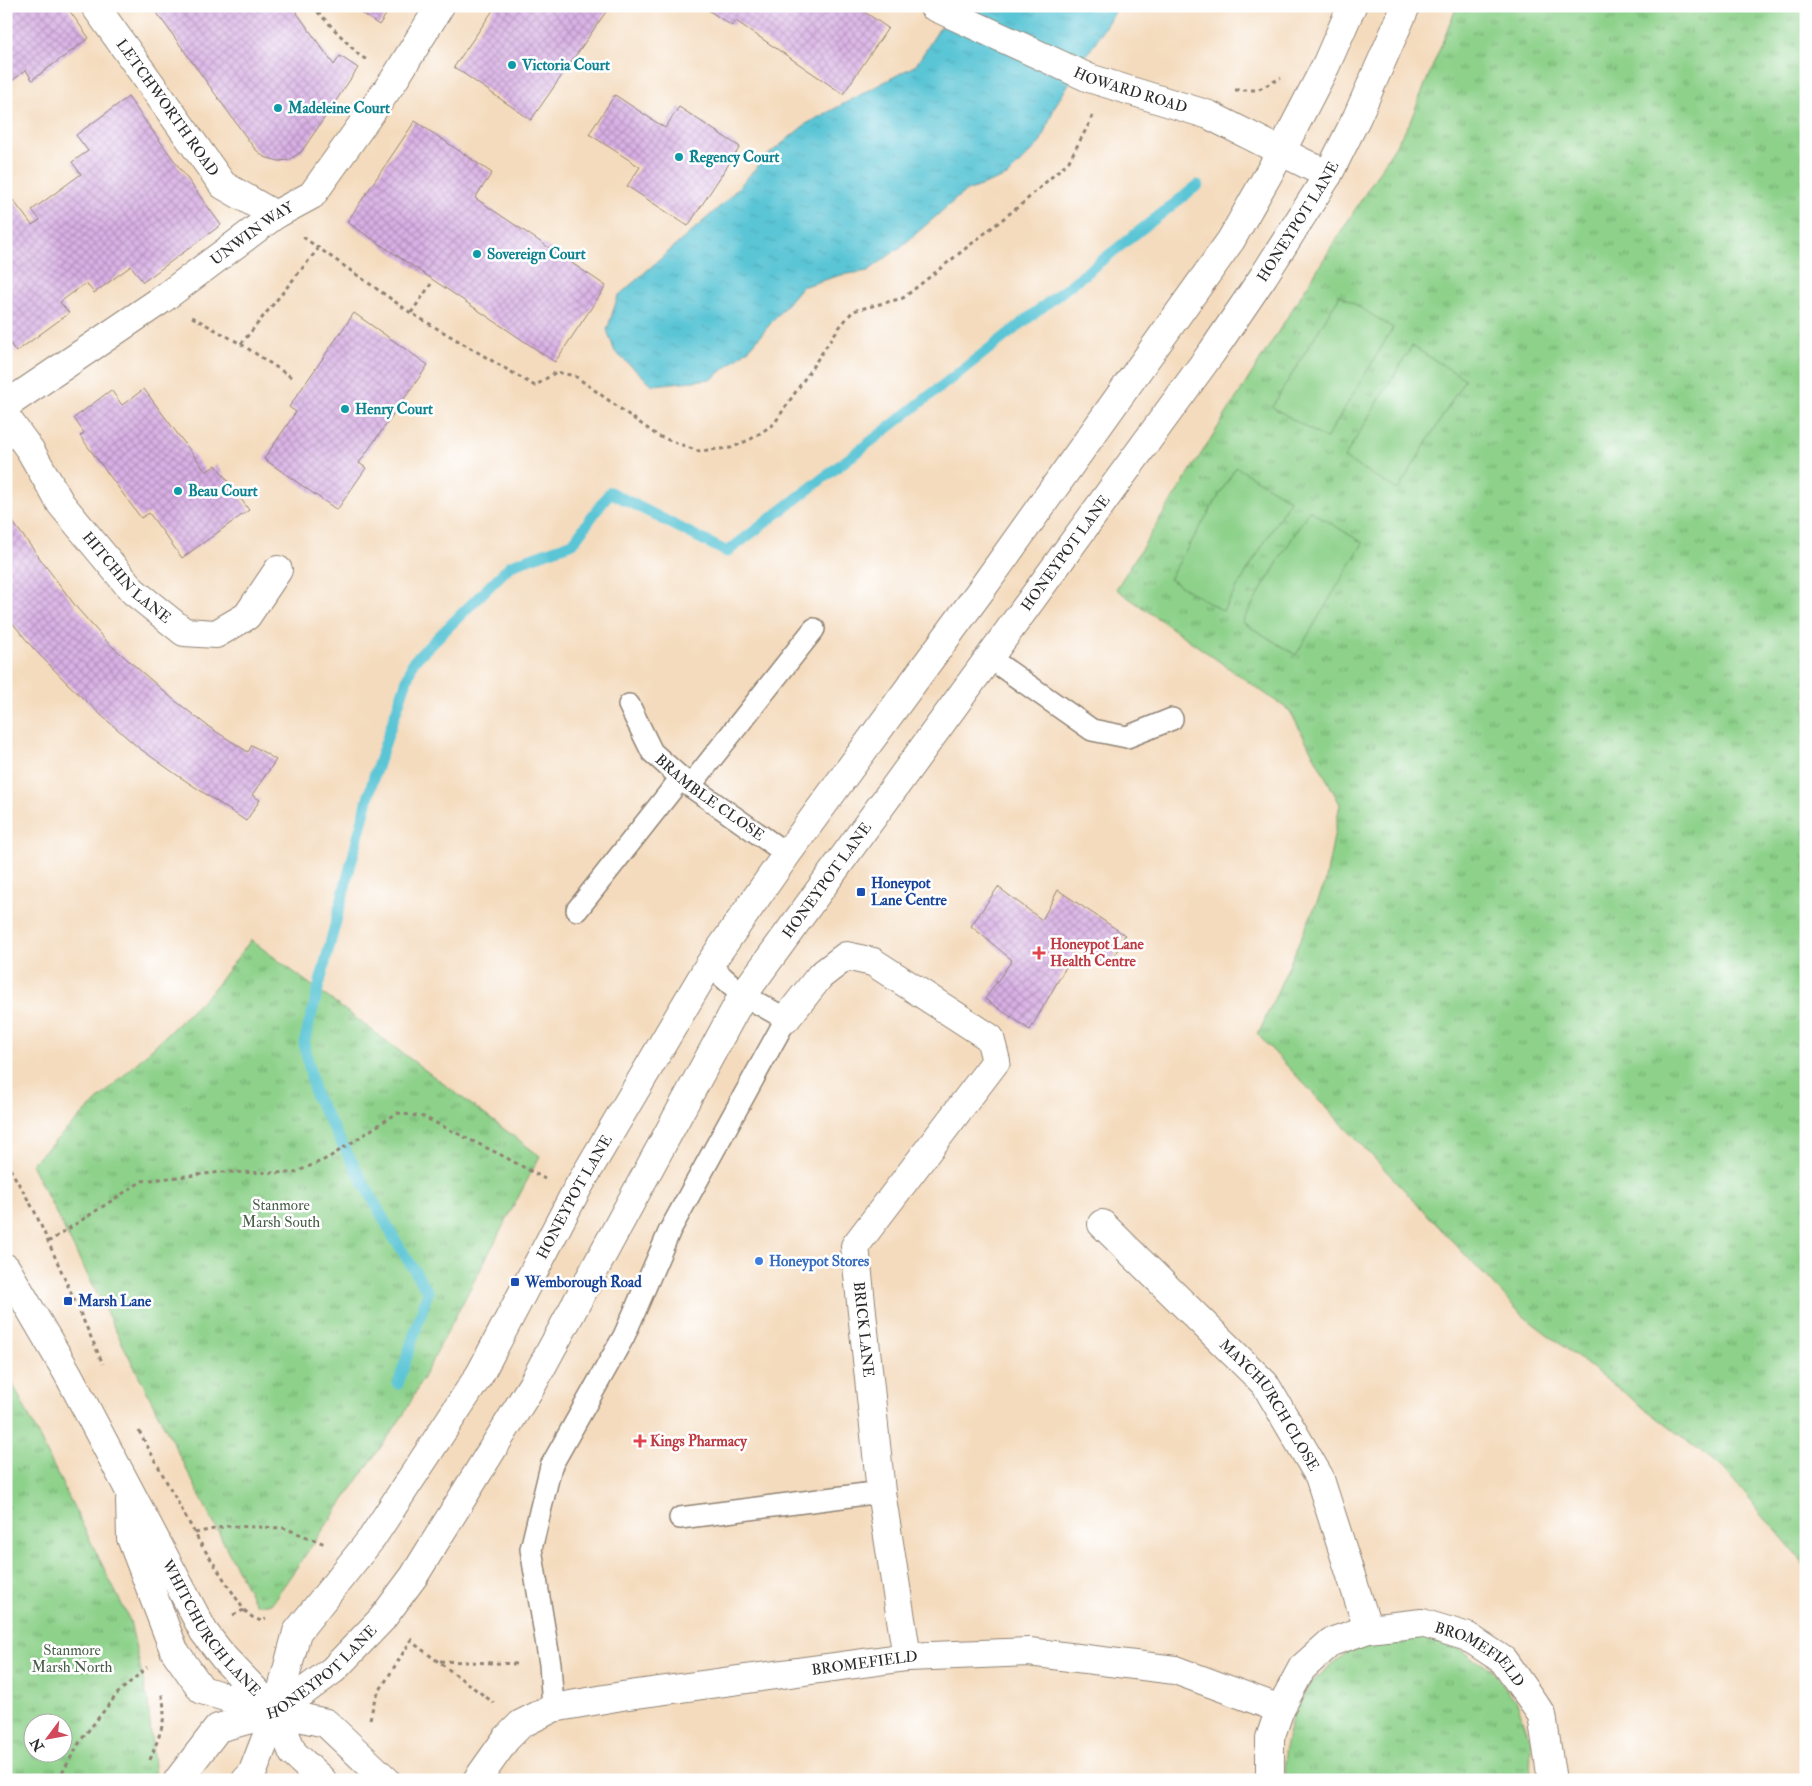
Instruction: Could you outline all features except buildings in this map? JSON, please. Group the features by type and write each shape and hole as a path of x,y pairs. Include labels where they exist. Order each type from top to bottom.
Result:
{"main road":[{"name":"LETCHWORTH ROAD","path":"95,6 223,185 274,215"},
{"name":"UNWIN WAY","path":"6,405 161,300 274,215 312,195 394,80 440,6"},
{"name":"HONEYPOT LANE","path":"276,1712 298,1632 372,1538 480,1374 577,1189 709,965 787,854 981,590 1231,240 1281,152 1326,65 1352,6"},
{"name":"HONEYPOT LANE","path":"276,1712 333,1670 382,1619 414,1576 532,1385 743,995 1212,352 1263,277 1328,175 1357,117 1406,6"},
{"name":"HOWARD ROAD","path":"934,7 1089,78 1209,115 1328,175"},
{"name":"HITCHIN LANE","path":"6,417 30,450 61,504 133,592 184,632 216,634 247,616 278,570"},
{"name":"BRICK LANE","path":"786,1019 820,976 846,956 872,962 990,1038 996,1061 854,1246 881,1492 907,1657"},
{"name":"MAYCHURCH CLOSE","path":"1102,1224 1265,1384 1319,1476 1368,1628"},
{"name":"WHITCHURCH LANE","path":"6,1268 68,1374 204,1632 225,1659 276,1712"},
{"name":"WHITCHURCH LANE","path":"130,1493 131,1538 174,1650 202,1690 276,1712"},
{"name":"BROMEFIELD","path":"1270,1780 1270,1738 1280,1709 1302,1668 1331,1642 1368,1628 1422,1623 1468,1637 1503,1660 1542,1714 1551,1774 1550,1780"},
{"name":"BROMEFIELD","path":"477,1780 506,1740 521,1724 553,1708 622,1696 907,1657 1028,1652 1175,1670 1280,1709"},
{"path":"178,1780 218,1728 276,1712 326,1723 386,1780"},
{"path":"246,1780 252,1774 276,1712"},
{"path":"276,1712 293,1754 322,1780"}],"lane":[{"path":"577,910 814,629"},
{"path":"988,657 1092,730 1127,736 1172,719"},
{"name":"BRAMBLE CLOSE","path":"629,705 652,752 686,782 787,854"},
{"path":"553,1708 550,1664 531,1549 551,1466 624,1336 670,1230 786,1019 743,995 709,965"},
{"path":"680,1518 881,1492"}],"path":[{"path":"312,6 359,55 394,80"},
{"path":"1234,90 1257,90 1279,80 1284,72"},
{"path":"274,215 318,249 411,313 535,386 556,372 575,376 658,436 698,451 731,448 751,439 774,424 838,329 853,311 903,298 1023,203 1068,161 1094,112"},
{"path":"241,344 318,249"},
{"path":"411,313 431,284"},
{"path":"161,300 241,344 291,378"},
{"path":"48,1242 142,1181 222,1172 294,1174 328,1158 397,1113 424,1118 505,1157 547,1180"},
{"path":"6,1162 34,1210 106,1370"},
{"path":"136,1427 195,1533 244,1610 252,1617 262,1621 272,1617"},
{"path":"195,1533 228,1526 284,1528 328,1545"},
{"path":"231,1617 244,1610"},
{"path":"369,1722 375,1698 411,1641 501,1708"},
{"path":"440,1661 550,1664"},
{"path":"58,1780 81,1740 118,1693 153,1662"},
{"path":"148,1765 163,1724 165,1707 159,1686"}],"green space":[{"path":"1457,6 1806,6 1806,1566 1723,1468 1522,1315 1258,1035 1325,884 1340,804 1290,711 1116,589 1409,124"},
{"path":"1340,295 1393,328 1326,439 1272,407"},
{"path":"1412,346 1465,379 1398,490 1344,458"},
{"path":"1236,467 1290,500 1223,611 1169,579"},
{"path":"1309,510 1363,543 1296,655 1242,622"},
{"name":"Stanmore Marsh South","path":"251,940 540,1156 404,1414 271,1604 255,1604 31,1164 211,992"},
{"name":"Stanmore Marsh North","path":"6,1370 130,1621 148,1703 154,1780 6,1780"},
{"path":"1422,1638 1460,1649 1493,1671 1517,1703 1531,1743 1530,1780 1286,1780 1284,1752 1293,1714 1314,1680 1345,1654 1382,1640"}],"water":[{"path":"954,6 1118,6 1055,106 1040,143 1007,176 964,192 903,245 868,271 841,275 801,287 751,347 712,379 653,385 615,352 607,330 618,296 724,203 768,155 806,124 916,65"}],"waterway":[{"path":"398,1384 428,1292 394,1238 315,1095 304,1043 374,776 413,662 511,565 573,543 610,492 727,552 1198,185"}],"place":[{"name":"Victoria Court","path":"512,65"},
{"name":"Madeleine Court","path":"278,108"},
{"name":"Regency Court","path":"679,157"},
{"name":"Sovereign Court","path":"477,254"},
{"name":"Henry Court","path":"345,409"},
{"name":"Beau Court","path":"178,491"},
{"name":"Honeypot Lane Centre","path":"861,892"},
{"name":"Honeypot Lane Health Centre","path":"1039,953"},
{"name":"Honeypot Stores","path":"759,1261"},
{"name":"Wemborough Road","path":"515,1282"},
{"name":"Marsh Lane","path":"68,1301"},
{"name":"Kings Pharmacy","path":"640,1441"}]}
